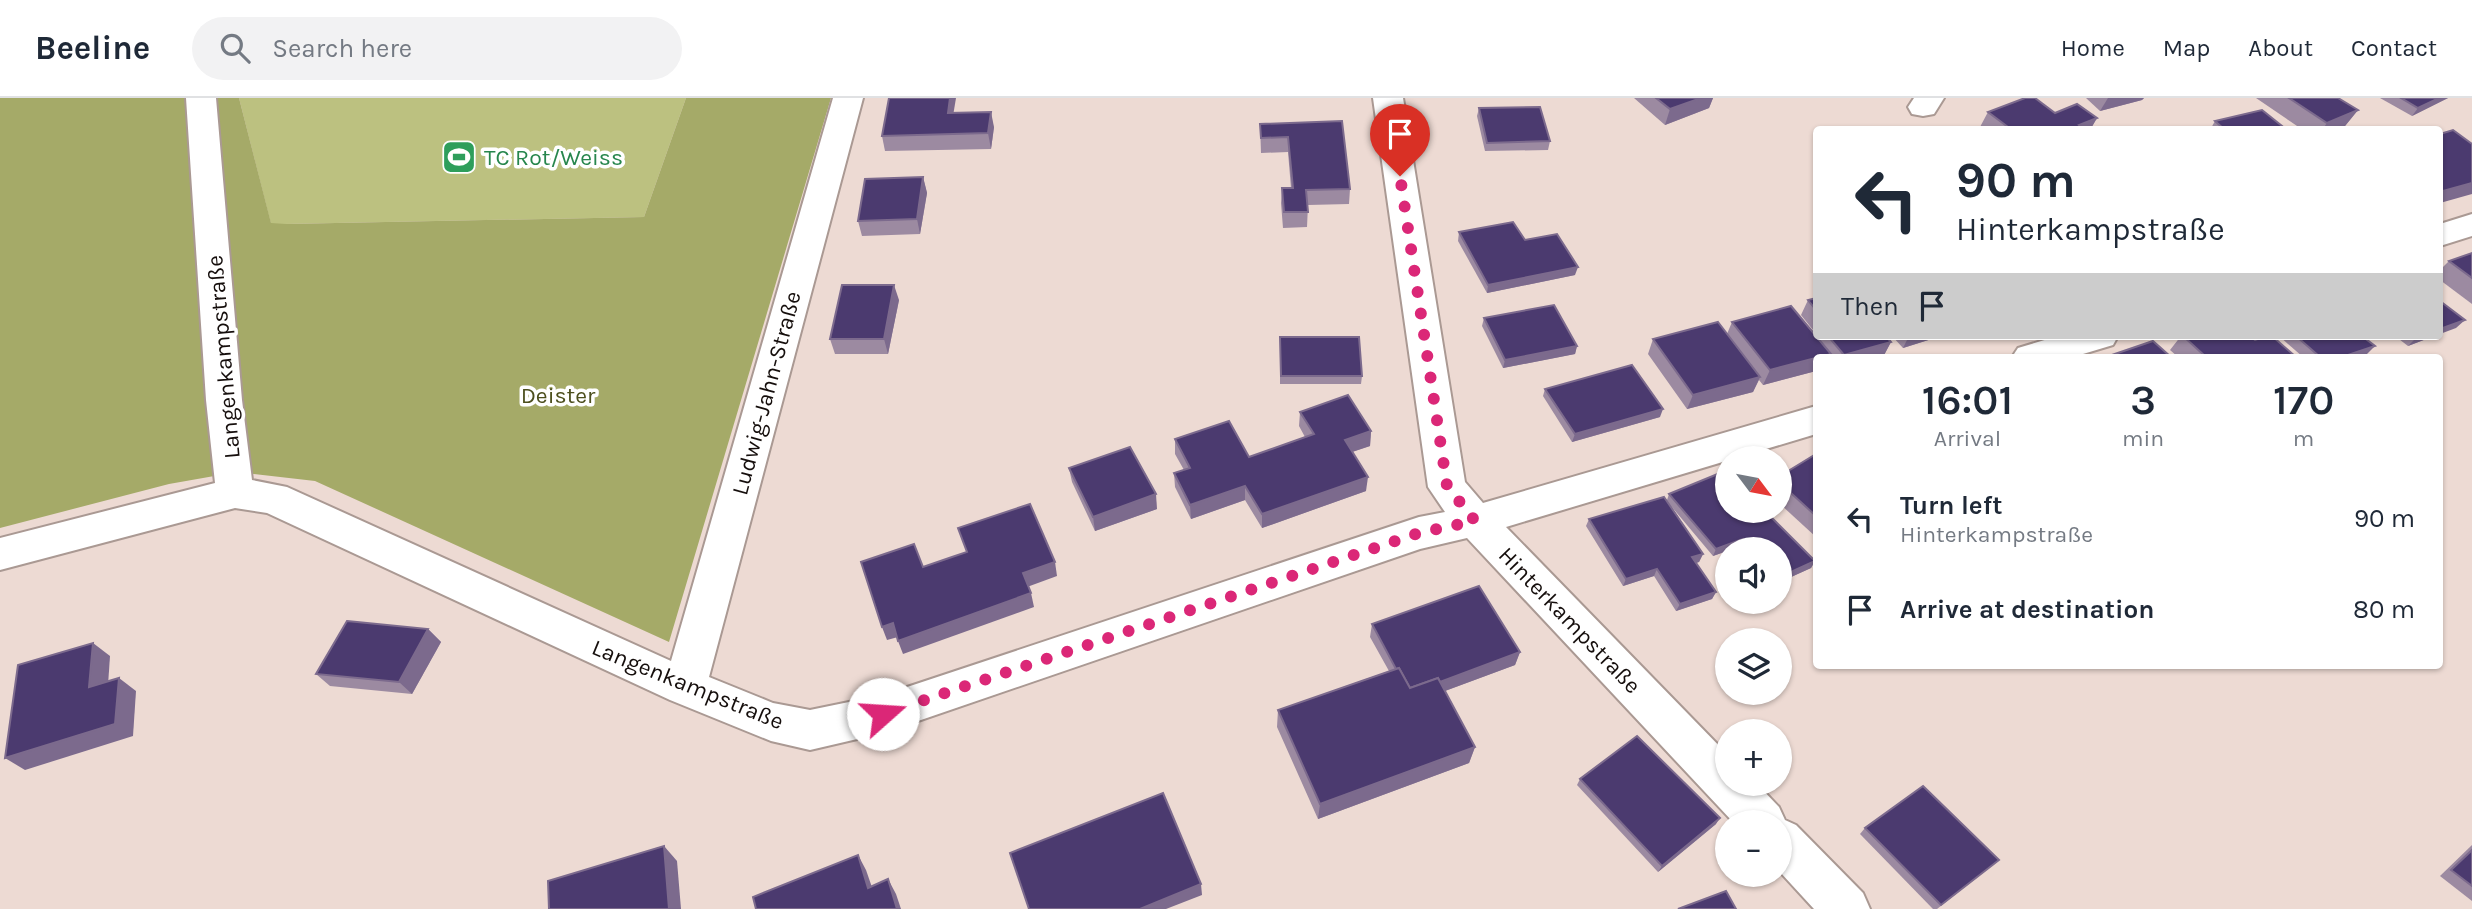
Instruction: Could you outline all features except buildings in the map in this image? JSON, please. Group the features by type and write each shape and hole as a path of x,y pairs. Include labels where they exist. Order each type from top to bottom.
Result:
{"street":[{"name":"Langenkampstraße","path":"201,98 224,400 235,493 273,498 685,687 771,722 810,730 883,714 1419,533 1475,521 1813,421"},
{"name":"Ludwig-Jahn-Straße","path":"685,687 848,98"},
{"name":"Hinterkampstraße","path":"1388,98 1447,486 1475,521 1752,810"},
{"path":"2443,234 2472,225"},
{"path":"2040,354 2087,340"},
{"path":"0,554 235,493"},
{"path":"1792,853 1846,909"}],"green space":[{"name":"Deister","path":"0,98 239,98 271,223 286,224 644,217 686,98 831,98 669,642 315,481 237,472 169,484 0,528"},
{"name":"TC Rot/Weiss","path":"239,98 686,98 644,217 271,224"}],"place":[{"name":"TC Rot/Weiss","path":"459,157"}],"route":[{"path":"883,714 1419,533 1475,521 1447,486 1400,176"}]}
